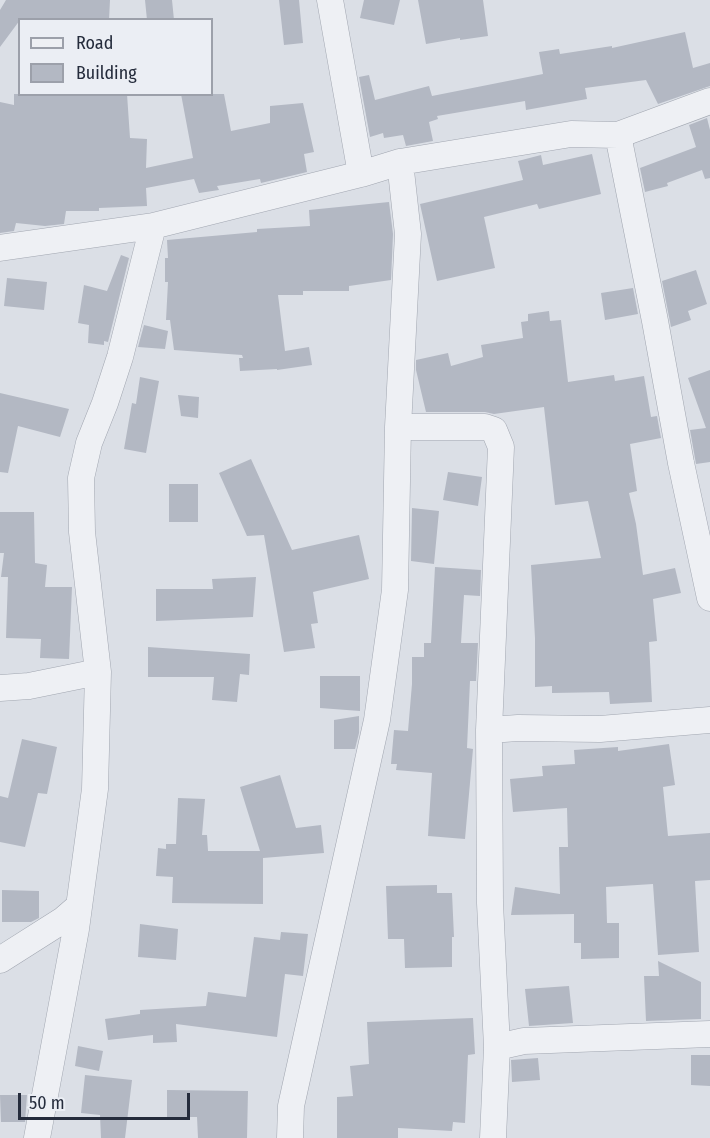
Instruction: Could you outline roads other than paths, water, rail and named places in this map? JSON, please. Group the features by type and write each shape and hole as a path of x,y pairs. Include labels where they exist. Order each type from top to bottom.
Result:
{"street":[{"path":"330,0 361,174"},
{"path":"0,248 153,226 361,174 400,162 571,134 618,135 710,101"},
{"path":"618,135 681,463 710,598"},
{"path":"290,1138 291,1106 377,720 395,590 398,428 408,234 400,162"},
{"path":"37,1138 78,907 95,789 98,672 82,532 81,478 89,443 120,357 153,226"},
{"path":"398,428 485,427 495,430 501,447 489,730 490,903 497,1047 493,1138"},
{"path":"0,688 28,686 98,672"},
{"path":"489,730 600,729 710,720"},
{"path":"0,960 63,920 78,907"},
{"path":"497,1047 524,1041 710,1034"}]}
